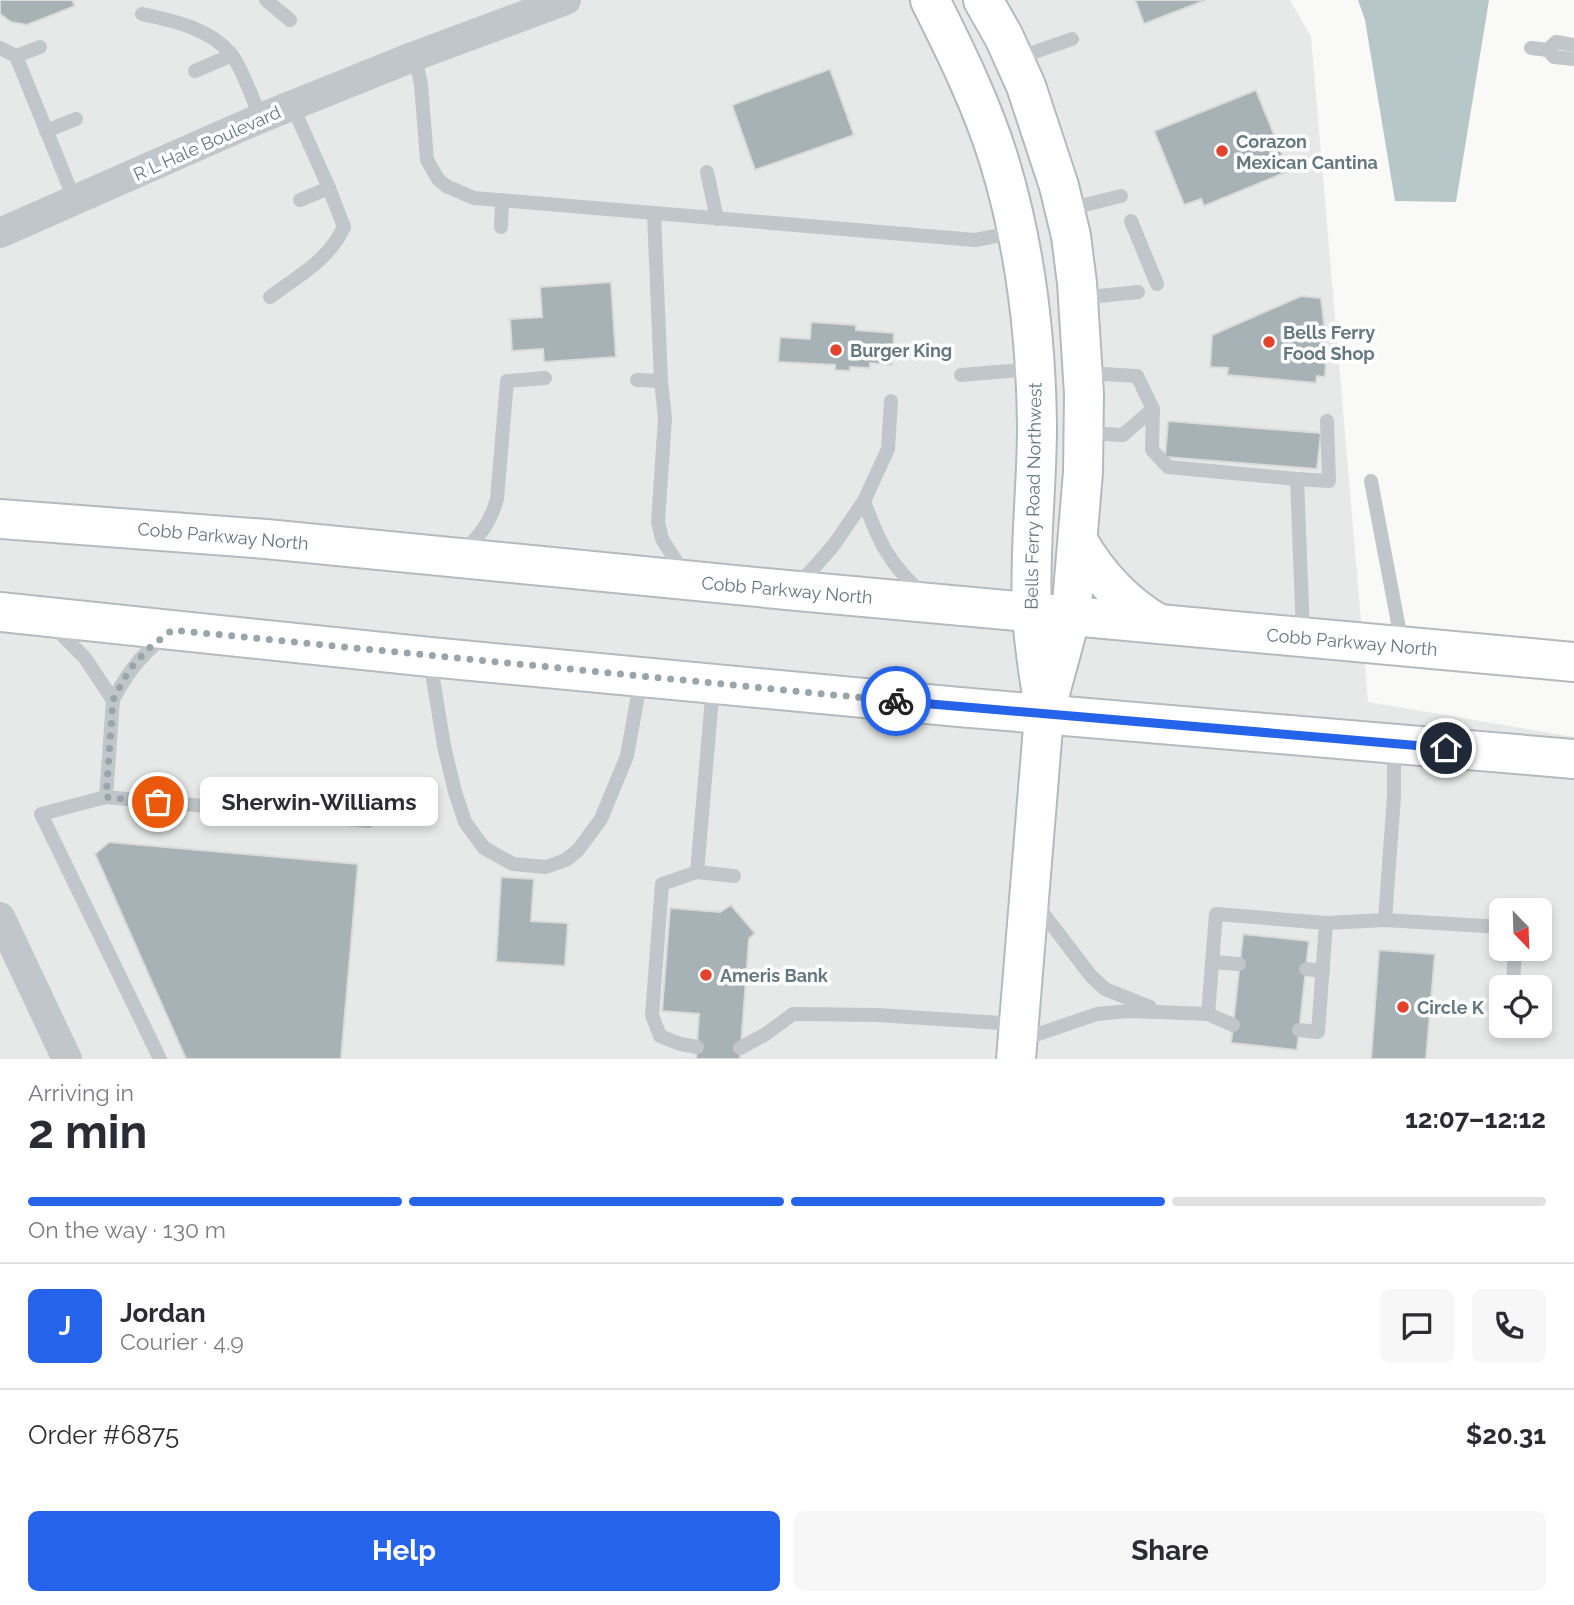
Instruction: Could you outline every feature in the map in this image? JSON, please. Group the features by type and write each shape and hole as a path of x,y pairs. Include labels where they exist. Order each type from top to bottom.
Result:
{"main road":[{"name":"Bells Ferry Road Northwest","path":"930,0 987,126 1009,192 1025,277 1037,427 1031,612 1044,715"},
{"name":"Bells Ferry Road Northwest","path":"984,0 1014,60 1044,136 1071,236 1083,373 1084,433 1079,541 1071,616 1044,715 1017,1042"},
{"name":"Cobb Parkway North","path":"0,519 266,539 1574,662"},
{"path":"1079,541 1110,587 1132,607 1159,625"},
{"path":"0,612 430,657 1044,715 1574,759"}],"street":[{"name":"R L Hale Boulevard","path":"0,233 292,105 565,0"},
{"path":"0,918 66,1059"}],"lane":[{"path":"266,0 290,20"},
{"path":"142,15 173,20 217,41 232,55 261,118"},
{"path":"1014,60 1072,38"},
{"path":"1548,50 1556,42 1574,44"},
{"path":"16,57 40,47"},
{"path":"0,48 16,57 75,201"},
{"path":"1531,48 1548,50 1555,57 1574,59"},
{"path":"195,71 232,55"},
{"path":"415,56 422,85 427,160 438,179 446,186 474,198 975,240 1017,232"},
{"path":"270,297 322,259 336,244 344,227 292,105"},
{"path":"46,131 76,120"},
{"path":"707,172 717,219"},
{"path":"300,200 329,188"},
{"path":"1064,210 1121,196"},
{"path":"501,227 502,200"},
{"path":"654,214 665,418 659,522 666,546 691,581"},
{"path":"1131,221 1157,284"},
{"path":"1078,298 1138,292"},
{"path":"961,375 1034,369"},
{"path":"1083,373 1138,376 1153,409 1152,450 1168,467 1329,481 1327,421"},
{"path":"454,557 470,545 492,517 497,499 507,381 545,378"},
{"path":"637,380 661,381"},
{"path":"787,590 810,572 833,546 864,501 888,449 891,401"},
{"path":"1084,433 1123,435 1153,409"},
{"path":"1297,479 1303,637"},
{"path":"1371,481 1403,646"},
{"path":"864,501 886,555 904,577 934,603"},
{"path":"45,617 85,658 113,700"},
{"path":"106,797 113,700 129,670 148,649 172,630"},
{"path":"430,657 444,746 465,822 484,848 513,864 546,867 566,860 578,850 601,819 627,756 641,677"},
{"path":"697,872 713,684"},
{"path":"1385,920 1394,796 1394,743"},
{"path":"160,1059 41,814 106,797 368,821"},
{"path":"697,1047 660,1036 652,1015 662,884 697,872 734,876"},
{"path":"1029,894 1091,976 1105,989 1158,1010"},
{"path":"1208,1014 1216,914 1326,923 1385,920 1489,926"},
{"path":"1299,1030 1318,1032 1326,923"},
{"path":"1212,962 1240,964"},
{"path":"1306,970 1323,971"},
{"path":"740,1048 793,1014 877,1015 1017,1042 1097,1014 1158,1010 1208,1014 1233,1025"}],"shaded area":[{"path":"0,0 1290,0 1311,37 1368,702 1574,737 1574,1059 0,1059"},
{"path":"1358,0 1489,0 1456,202 1395,201 1365,20"}],"building":[{"path":"0,0 72,0 75,6 27,25 11,22 0,14"},
{"path":"1135,0 1206,0 1144,24"},
{"path":"830,69 854,135 755,170 732,105"},
{"name":"Corazon Mexican Cantina","path":"1256,90 1289,171 1204,206 1201,199 1184,205 1154,131"},
{"path":"611,282 616,357 544,362 543,349 512,351 510,319 542,317 540,287"},
{"name":"Bells Ferry Food Shop","path":"1301,296 1321,298 1327,348 1325,377 1317,376 1316,383 1227,375 1228,368 1210,367 1212,335"},
{"name":"Burger King","path":"811,322 856,325 856,330 894,333 892,365 870,363 870,368 850,367 850,371 835,370 835,365 778,362 780,337 810,339"},
{"path":"1168,421 1321,433 1317,469 1165,457"},
{"path":"109,842 358,864 341,1059 186,1059 95,854"},
{"path":"501,877 534,879 531,921 568,923 565,966 496,962"},
{"name":"Ameris Bank","path":"731,905 755,933 749,939 740,1059 696,1059 699,1014 662,1011 670,908 720,912"},
{"path":"1243,934 1309,941 1297,1050 1231,1043"},
{"name":"Circle K","path":"1379,950 1435,954 1426,1059 1371,1059"}],"way so far":[{"path":"158,802 106,797 113,700 129,670 148,649 172,630 896,701"}],"place":[{"name":"Corazon Mexican Cantina","path":"1222,151"},
{"name":"Bells Ferry Food Shop","path":"1269,342"},
{"name":"Burger King","path":"836,350"},
{"name":"Sherwin-Williams","path":"158,802"},
{"name":"Ameris Bank","path":"706,975"},
{"name":"Circle K","path":"1403,1007"}],"route":[{"path":"896,701 1446,748"}]}
